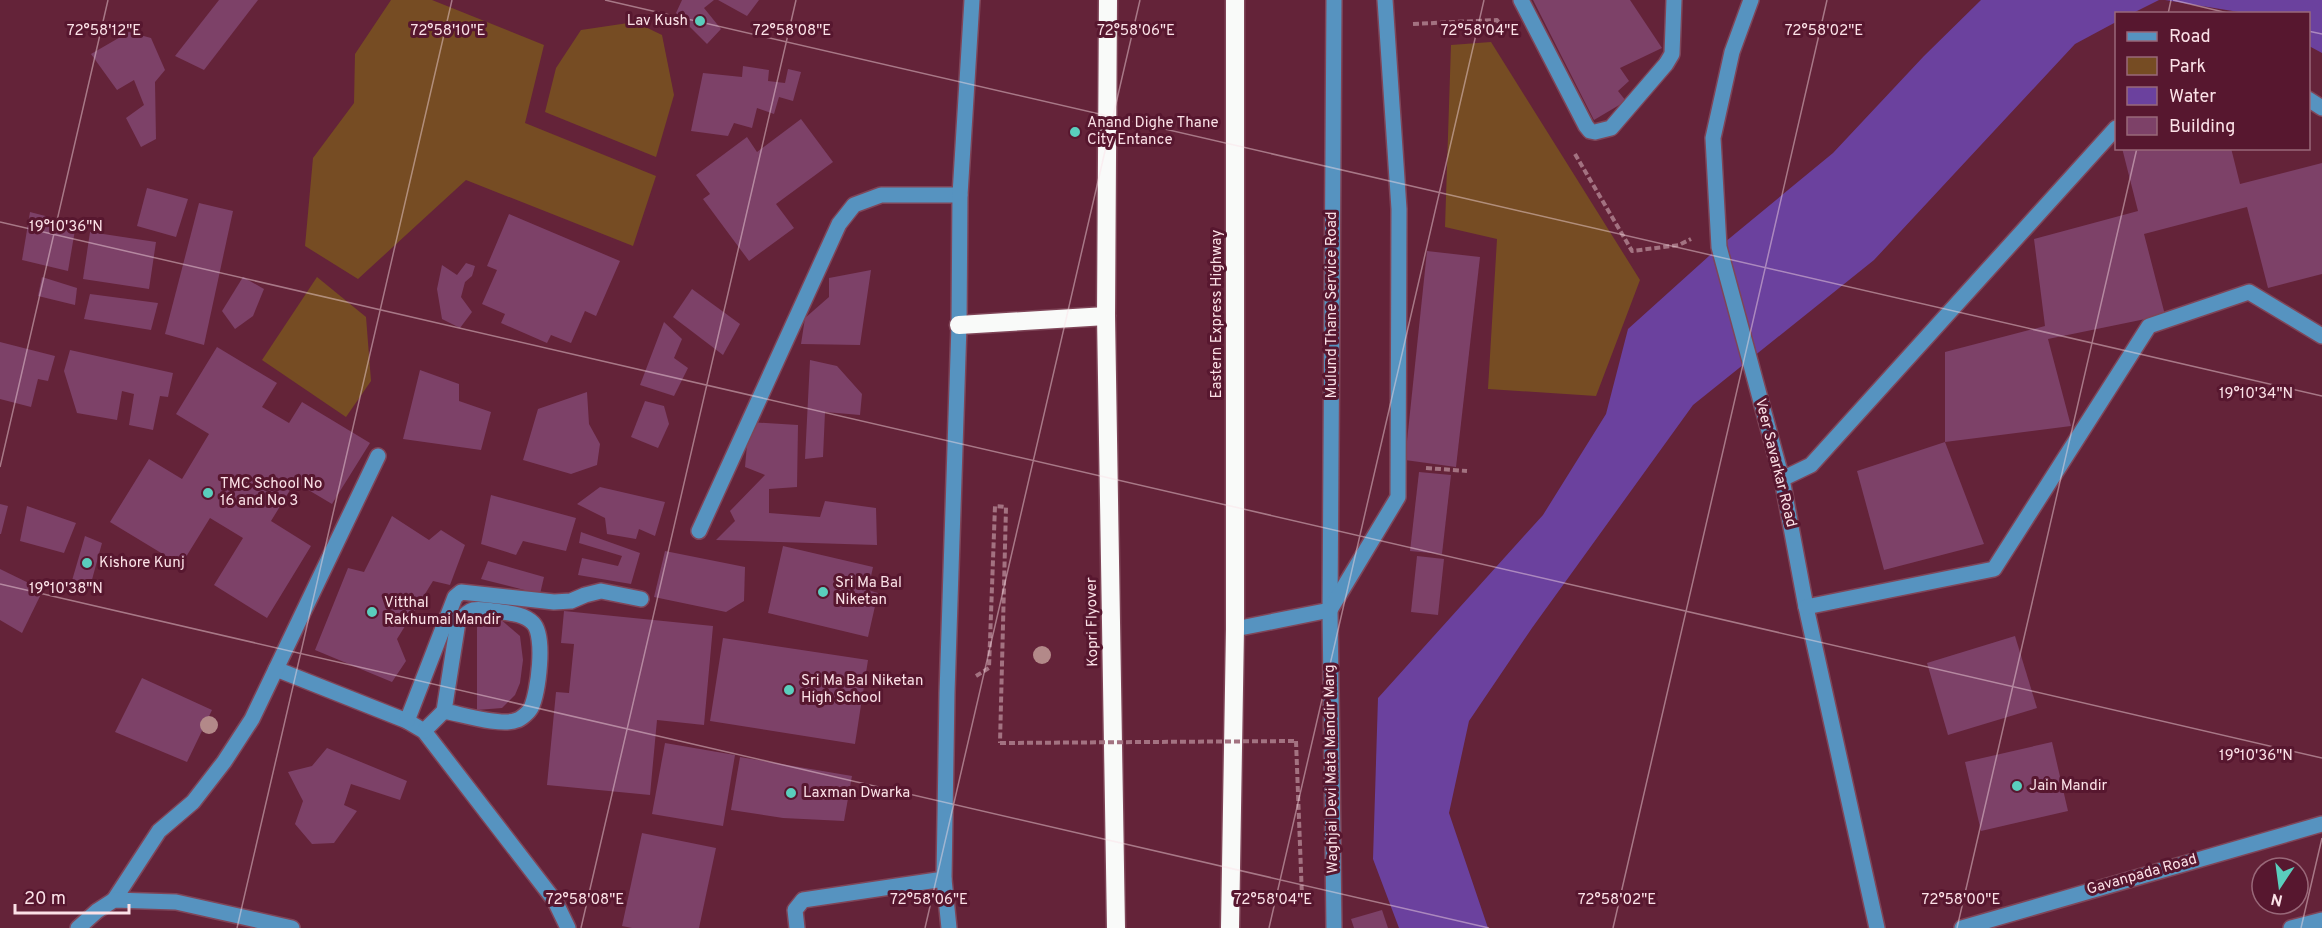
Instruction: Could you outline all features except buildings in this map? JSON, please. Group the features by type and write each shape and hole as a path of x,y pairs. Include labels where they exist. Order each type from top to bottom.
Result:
{"highway":[{"path":"959,325 1106,316 1108,0"},
{"name":"Eastern Express Highway","path":"1235,0 1235,629"},
{"name":"Kopri Flyover","path":"1106,316 1116,928"},
{"path":"1230,928 1235,629"}],"street":[{"path":"949,928 944,879 947,681 959,325 960,195 972,0"},
{"name":"Mulund Thane Service Road","path":"1330,610 1334,0"},
{"path":"1235,629 1330,610 1398,497 1399,209 1385,0"},
{"path":"1521,0 1586,126 1590,131 1595,132 1611,128 1672,54 1674,0"},
{"name":"Veer Savarkar Road","path":"1750,0 1732,52 1713,138 1719,247 1782,479 1806,607 1877,928"},
{"path":"1782,479 1811,465 2115,129"},
{"path":"699,531 839,224 854,205 881,195 960,195"},
{"path":"1806,607 1994,569 2149,326 2249,292 2322,336"},
{"path":"78,928 114,900 159,831 193,802 224,762 252,719 378,456"},
{"path":"407,721 455,597 461,592 469,591 554,602 571,601 601,591 640,599"},
{"path":"424,731 444,711 458,622 467,611 477,608 522,615 535,624 540,638 541,659 530,708 519,720 507,723 444,711"},
{"name":"Waghjai Devi Mata Mandir Marg","path":"1330,610 1334,928"},
{"path":"276,669 407,721 424,731 555,901 568,928"},
{"name":"Gavanpada Road","path":"1962,928 2003,922 2321,829"},
{"path":"797,928 795,910 803,900 944,879"},
{"path":"114,900 176,902 291,928"},
{"path":"2291,928 2322,920"}],"path":[{"path":"1398,466 1467,471"},
{"path":"989,668 995,506 1006,507 1000,743 1296,741 1302,897"}],"green space":[{"path":"391,0 432,0 544,45 525,123 656,176 633,246 466,180 358,279 305,246 313,158 354,103 355,54"},
{"path":"635,22 662,35 674,95 656,157 545,112 556,68 581,30"},
{"path":"1491,42 1640,280 1596,396 1488,389 1497,239 1445,227 1451,45"},
{"path":"317,277 366,317 371,381 346,417 262,360"}],"water":[{"path":"1981,0 2159,0 2135,12 2115,12 2115,23 2075,44 1874,260 1693,405 1532,628 1469,721 1449,813 1488,928 1399,928 1373,859 1378,698 1543,515 1606,414 1628,329 1719,247 1833,153 1924,56"},
{"path":"2165,0 2322,0 2322,53 2310,47 2310,12 2239,12"}],"place":[{"name":"Lav Kush","path":"700,21"},
{"name":"Anand Dighe Thane City Entance","path":"1075,132"},
{"name":"TMC School No 16 and No 3","path":"208,493"},
{"name":"Kishore Kunj","path":"87,563"},
{"name":"Sri Ma Bal Niketan","path":"823,592"},
{"name":"Vitthal Rakhumai Mandir","path":"372,612"},
{"name":"Sri Ma Bal Niketan High School","path":"789,690"},
{"name":"Jain Mandir","path":"2017,786"},
{"name":"Laxman Dwarka","path":"791,793"}]}
